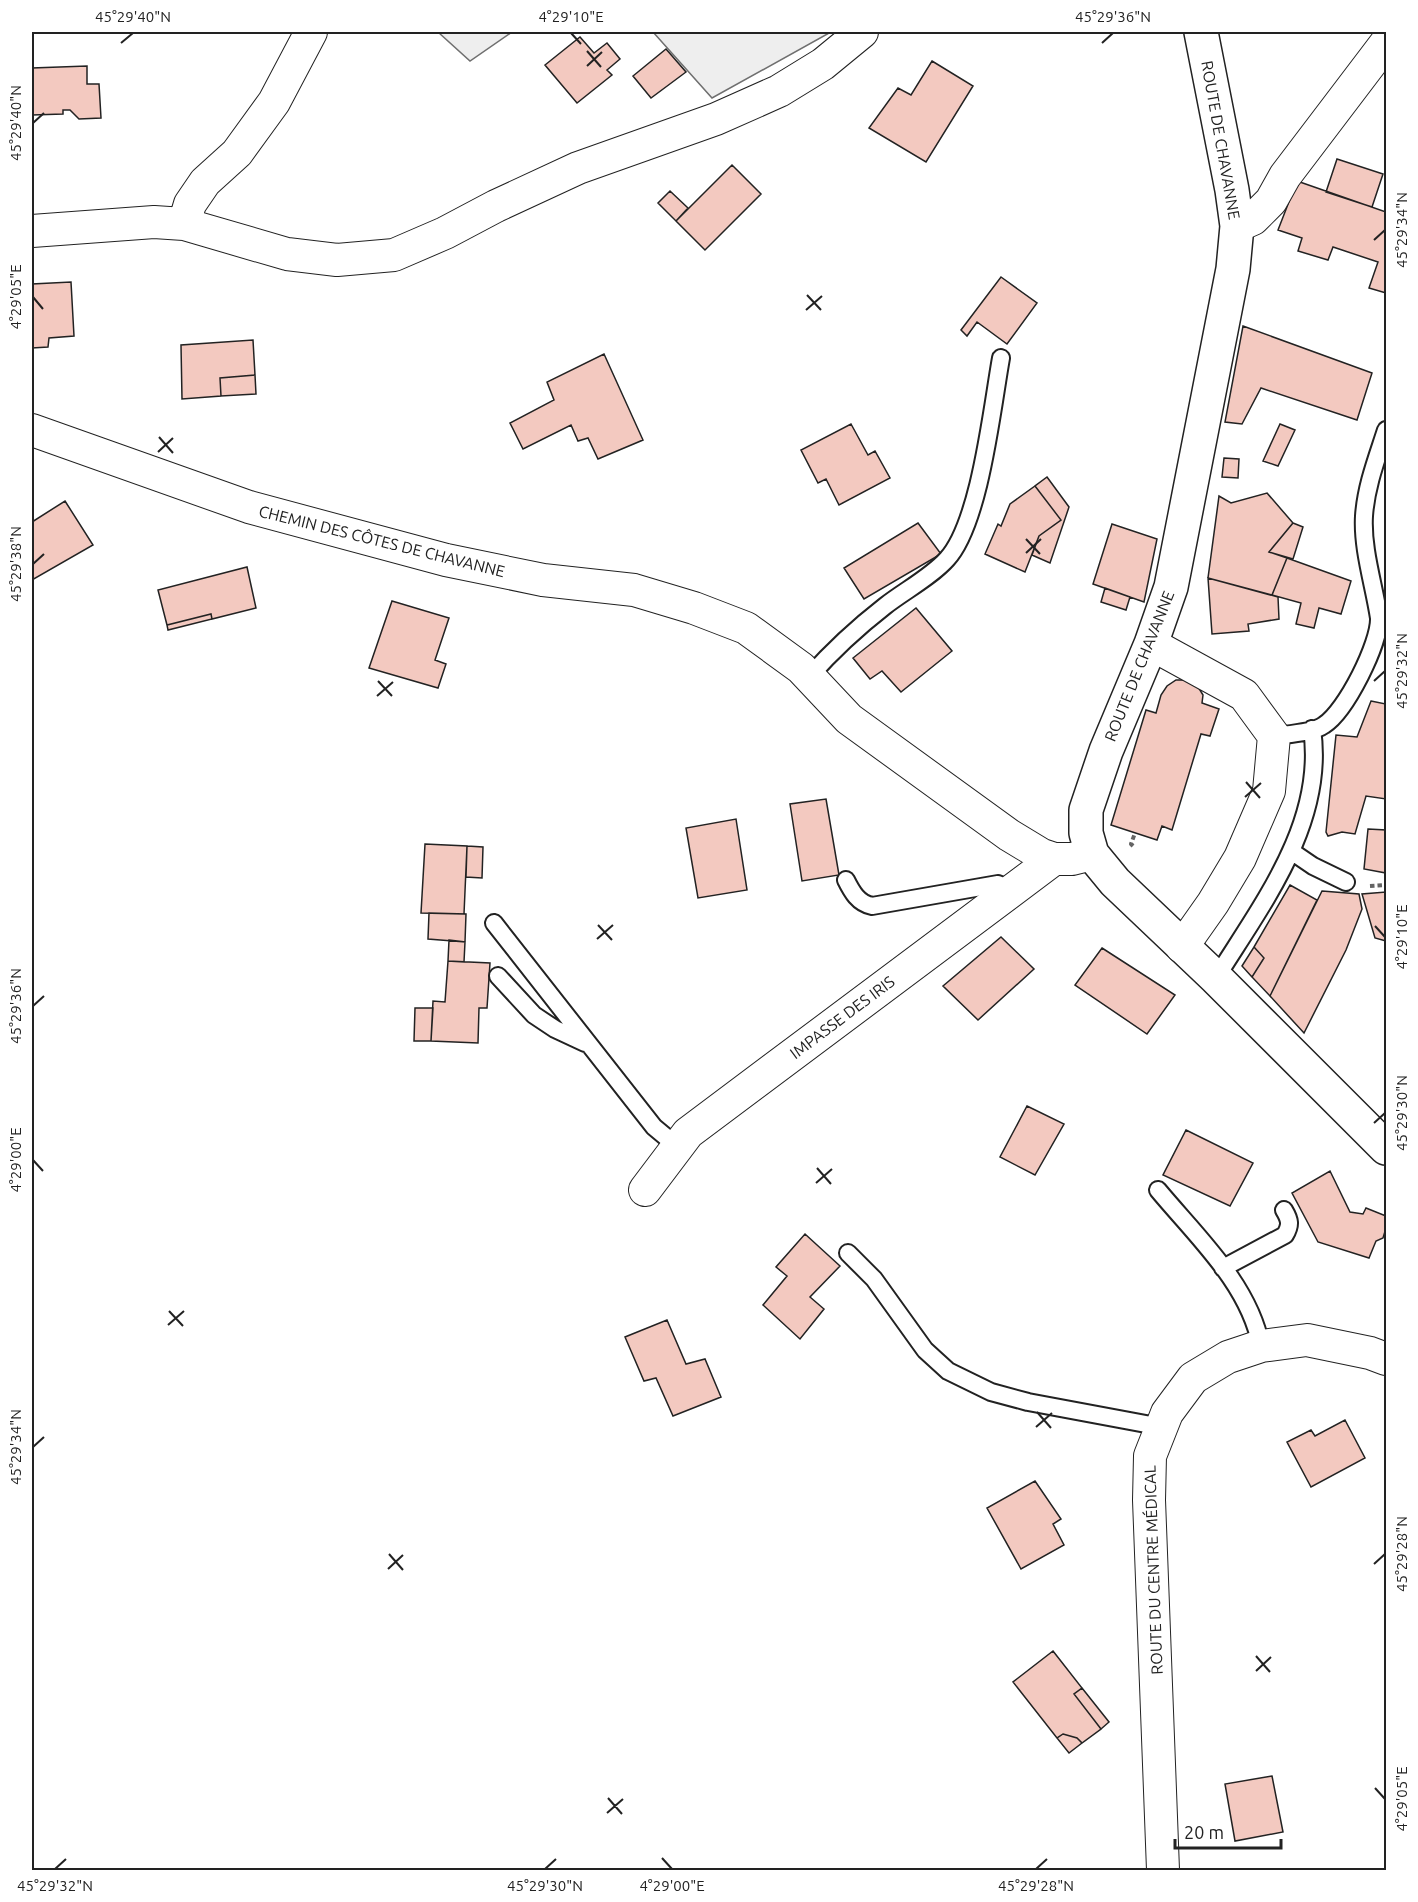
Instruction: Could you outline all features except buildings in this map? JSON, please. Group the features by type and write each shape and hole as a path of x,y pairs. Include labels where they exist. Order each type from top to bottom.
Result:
{"main road":[{"name":"ROUTE DE CHAVANNE","path":"1201,32 1232,189 1237,226 1233,269 1171,587 1151,644 1106,751 1086,810 1086,833 1092,854 1114,882 1216,978 1386,1148"}],"street":[{"path":"184,224 190,204 205,182 237,153 274,102 311,32"},
{"path":"32,231 154,222 184,224 287,254 337,260 394,255 445,233 496,206 578,168 716,119 779,91 823,64 862,32"},
{"path":"1237,226 1253,219 1271,201 1285,176 1386,43"},
{"name":"CHEMIN DES CÔTES DE CHAVANNE","path":"32,430 249,507 446,560 543,580 634,590 694,608 746,628 801,668 849,718 1009,835 1042,855 1054,859"},
{"path":"1151,644 1244,695 1274,736 1269,791 1240,858 1213,903 1182,947"},
{"path":"1054,859 1072,859 1092,854"},
{"name":"IMPASSE DES IRIS","path":"645,1190 688,1134 1054,859"},
{"name":"ROUTE DU CENTRE MÉDICAL","path":"1163,1870 1149,1500 1150,1456 1167,1413 1193,1378 1228,1357 1261,1346 1307,1340 1370,1353 1386,1359"}],"lane":[{"path":"808,677 833,651 885,606 946,561 954,550 965,529 975,496 1001,358"},
{"path":"1274,736 1323,727 1338,713 1353,690 1379,629 1364,517 1369,480 1386,430"},
{"path":"1216,978 1250,923 1302,828 1312,785 1315,744 1312,729"},
{"path":"1290,851 1313,866 1346,882"},
{"path":"846,880 863,904 872,906 998,884 1011,891"},
{"path":"494,923 654,1127 678,1147"},
{"path":"498,976 534,1015 555,1029 589,1044"},
{"path":"1158,1190 1223,1268 1243,1297 1258,1330 1261,1346"},
{"path":"1223,1268 1286,1235 1290,1227 1284,1210"},
{"path":"848,1253 874,1279 925,1350 948,1371 991,1392 1009,1397 1086,1414 1162,1427"}],"shaded area":[{"path":"438,32 512,32 470,61"},
{"path":"653,32 831,32 712,98"}]}
